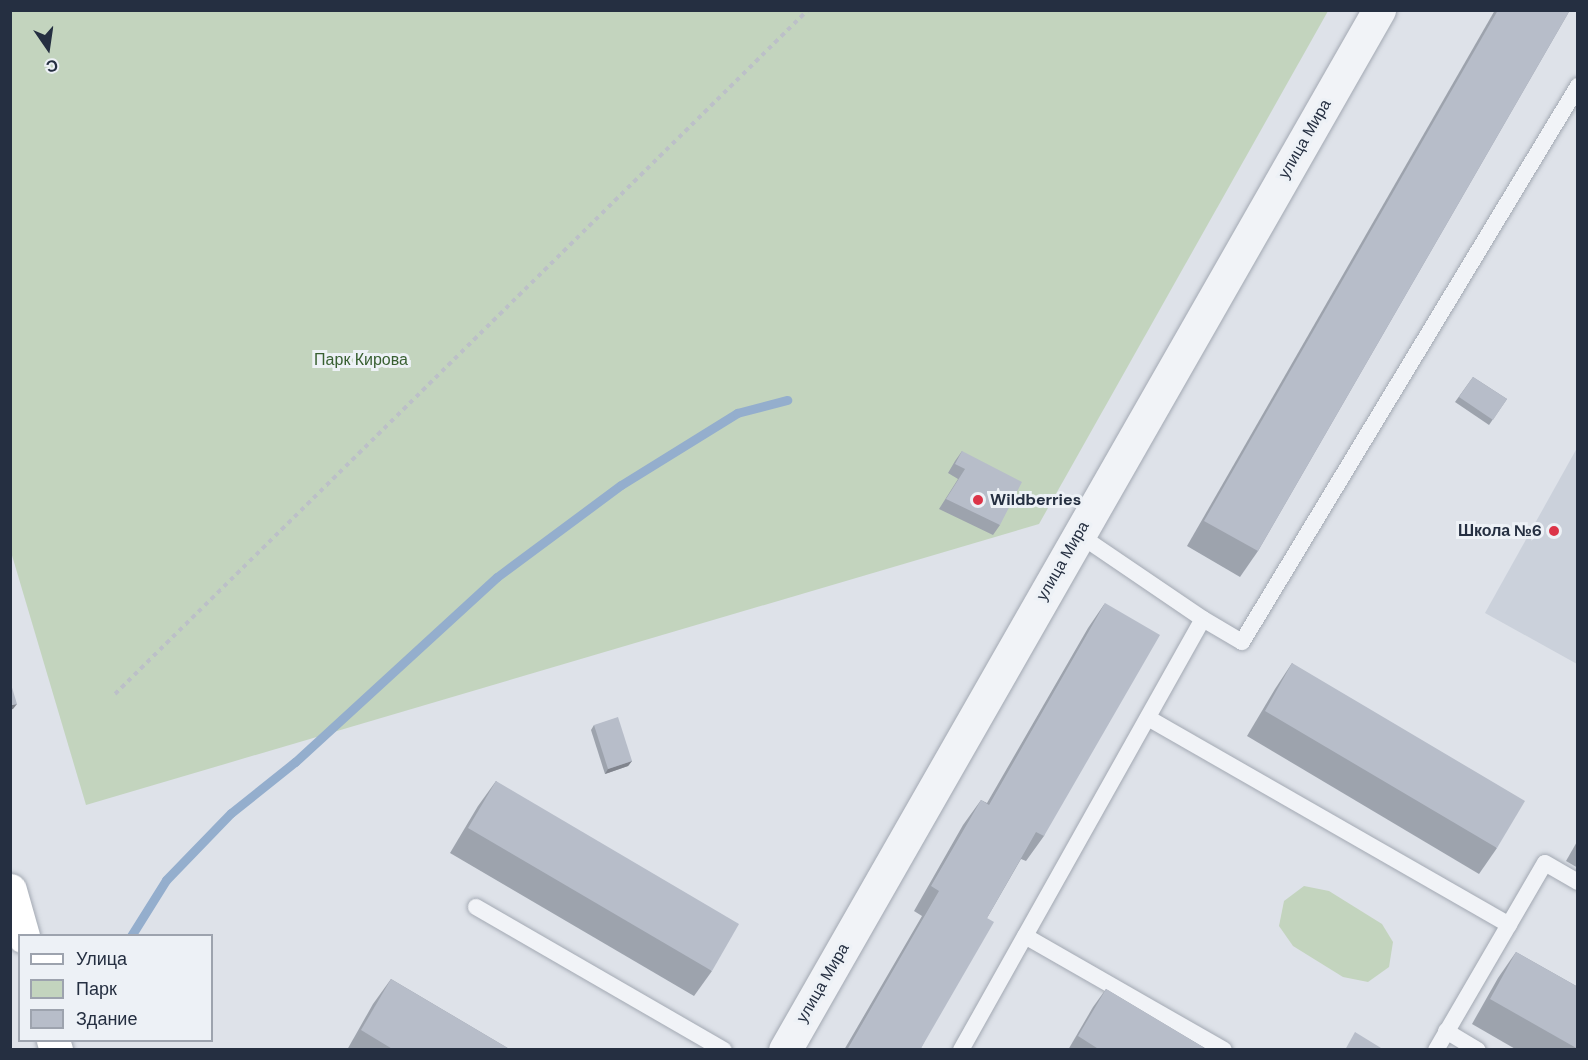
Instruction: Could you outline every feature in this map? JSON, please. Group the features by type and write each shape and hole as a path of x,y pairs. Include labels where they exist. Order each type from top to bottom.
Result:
{"main road":[{"path":"10,890 22,934"}],"street":[{"name":"улица Мира","path":"785,1050 1379,10"}],"lane":[{"path":"1078,534 1203,620 1242,642 1578,86"},
{"path":"961,1050 1203,620"},
{"path":"1148,718 1509,925"},
{"path":"1436,1050 1545,863 1578,882"},
{"path":"476,907 724,1050"},
{"path":"1025,936 1224,1050"},
{"path":"1446,1031 1478,1050"}],"path":[{"path":"115,694 808,10"}],"shaded area":[{"name":"Школа №6","path":"1577,448 1577,664 1485,613"}],"green space":[{"name":"Парк Кирова","path":"10,11 1328,11 1039,524 86,805 11,552"},
{"path":"1304,886 1329,891 1382,924 1393,942 1389,967 1368,982 1343,977 1293,946 1279,926 1284,901"}],"building":[{"path":"1498,10 1570,10 1258,551 1204,521"},
{"path":"1473,377 1507,399 1493,420 1459,397"},
{"name":"Wildberries","path":"962,451 1022,482 1000,525 946,499 965,469 955,464"},
{"path":"1105,603 1160,635 1044,836 1036,832 987,918 994,922 920,1050 847,1050 939,891 931,886 981,800 989,805"},
{"path":"1292,663 1525,801 1497,848 1265,711"},
{"path":"10,681 17,704 10,705"},
{"path":"618,717 632,761 608,769 594,725"},
{"path":"496,781 739,924 712,971 468,828"},
{"path":"1516,952 1578,987 1578,1049 1490,999"},
{"path":"391,979 511,1050 394,1050 361,1030"},
{"path":"1106,989 1208,1050 1100,1050 1078,1036"},
{"path":"1355,1032 1381,1048 1380,1050 1345,1050"}],"waterway":[{"path":"132,934 166,880 231,813 295,762 497,577 621,485 737,413 787,400"}],"place":[{"name":"Wildberries","path":"978,500"},
{"name":"Школа №6","path":"1554,531"}]}
